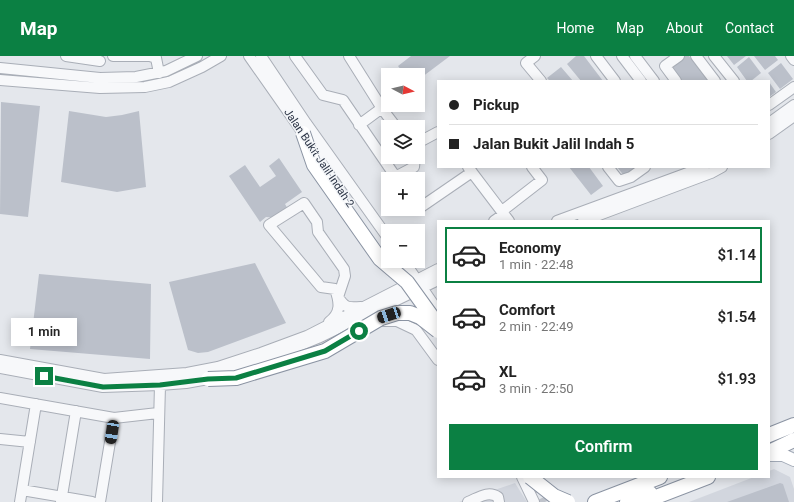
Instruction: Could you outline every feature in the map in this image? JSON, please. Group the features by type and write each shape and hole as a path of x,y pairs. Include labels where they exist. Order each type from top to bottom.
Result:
{"highway":[{"path":"302,133 314,165 380,259 407,282 437,324"},
{"path":"208,379 236,378 325,351 381,318 396,313 410,313 420,317 437,331"},
{"path":"770,435 794,426"},
{"path":"770,444 794,439"},
{"path":"770,451 794,439"},
{"path":"531,478 554,496 568,502"},
{"path":"596,502 657,478"},
{"path":"627,502 685,478"},
{"path":"643,502 705,478"}],"main road":[{"path":"770,455 782,455 794,460"}],"street":[{"path":"66,56 101,58 100,83"},
{"path":"113,56 153,56 159,73"},
{"path":"0,68 100,83 159,73 197,56"},
{"path":"0,80 100,83 145,87 170,82 221,56"},
{"name":"Jalan Bukit Jalil Indah 2","path":"249,56 381,249"},
{"path":"295,56 323,95 343,100 381,156"},
{"path":"349,56 381,106"},
{"path":"535,56 526,63 540,80"},
{"path":"596,56 614,80"},
{"path":"622,56 640,80"},
{"path":"632,69 638,59 649,56"},
{"path":"675,80 665,66 679,56"},
{"path":"696,56 714,80"},
{"path":"714,56 733,80"},
{"path":"791,56 794,60"},
{"name":"Jalan Bukit Jalil Indah 2","path":"264,57 306,123 381,228"},
{"path":"638,59 653,80"},
{"path":"0,63 15,70"},
{"path":"770,104 794,87"},
{"path":"770,122 794,105"},
{"path":"359,125 381,109"},
{"path":"770,133 794,116"},
{"path":"425,139 437,133"},
{"path":"387,164 397,176 414,166 414,164"},
{"path":"496,220 505,215 542,180 533,168"},
{"path":"609,168 619,181 631,177 644,168"},
{"path":"560,220 707,169"},
{"path":"585,220 707,169"},
{"path":"425,206 470,170 505,215"},
{"path":"316,331 336,316 339,308 338,297 335,289 321,287 269,225 304,203 317,222 318,232 344,269 345,276 338,297"},
{"name":"Jalan Bukit Jalil Indah 2","path":"394,268 437,331"},
{"path":"409,268 437,310"},
{"path":"0,368 103,387 160,385 208,379 253,366 318,338 419,283 437,271"},
{"path":"419,283 437,280"},
{"path":"0,360 104,379 187,374 218,367 261,354 316,331 362,307 408,289"},
{"path":"338,297 344,305 351,308 362,307"},
{"path":"331,350 383,321 397,321 416,330 437,359"},
{"path":"157,502 158,413 160,385"},
{"path":"0,398 114,418 158,413"},
{"path":"20,502 36,404"},
{"path":"61,499 76,411"},
{"path":"100,502 114,418"},
{"path":"0,439 30,442"},
{"path":"522,478 534,502"},
{"path":"541,478 555,502"},
{"path":"22,490 61,499 92,502"},
{"path":"468,502 488,494 493,494 498,497 499,502"}],"shaded area":[{"path":"774,469 790,477 794,489 794,502 689,502 751,478 770,478 770,471"},
{"path":"515,483 527,502 459,502"}],"building":[{"path":"411,56 450,56 425,75 425,68 400,68 398,66"},
{"path":"576,56 584,56 602,80 580,80 567,64"},
{"path":"683,56 689,56 708,80 679,80 672,70 673,64"},
{"path":"727,56 746,56 734,65"},
{"path":"754,56 775,56 778,60 765,70"},
{"path":"749,57 761,73 752,80 746,80 737,67"},
{"path":"781,63 793,79 780,89 768,73"},
{"path":"561,67 572,80 549,80 547,78"},
{"path":"770,83 776,92 770,96"},
{"path":"1,102 40,106 28,217 0,214"},
{"path":"69,111 106,117 139,111 146,187 117,192 61,182"},
{"path":"279,158 302,192 285,204 289,211 279,218 266,217 260,222 229,176 245,165 260,187 276,176 269,166"},
{"path":"570,168 590,168 603,186 591,195"},
{"path":"618,168 636,168 625,177"},
{"path":"255,263 286,323 208,352 198,353 188,350 169,282"},
{"path":"39,274 151,284 150,359 30,349"},
{"path":"780,483 783,484 789,502 727,502"}],"tunnel":[{"path":"533,479 545,502"}],"route":[{"path":"44,376 103,387 160,385 186,383 208,379 236,378 325,351 359,331"}]}
